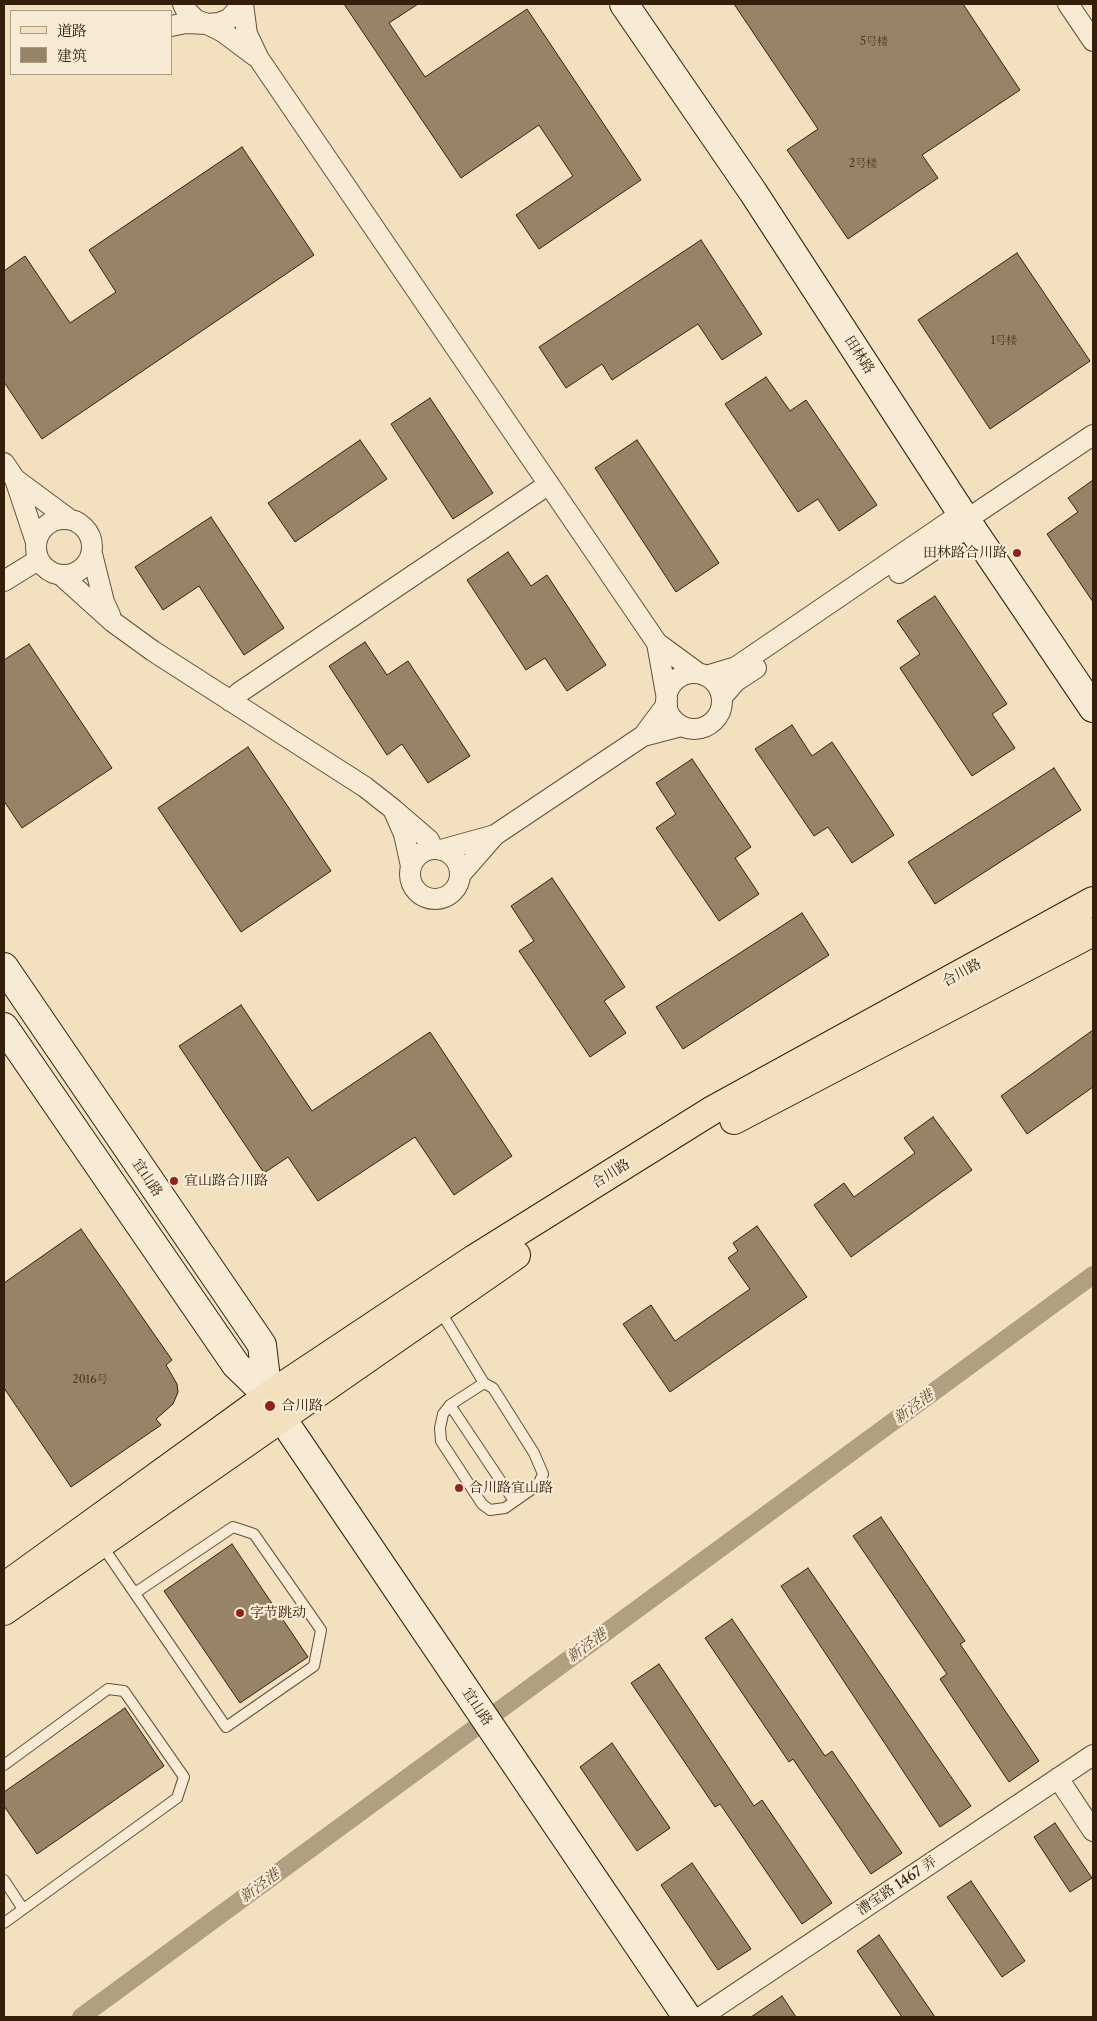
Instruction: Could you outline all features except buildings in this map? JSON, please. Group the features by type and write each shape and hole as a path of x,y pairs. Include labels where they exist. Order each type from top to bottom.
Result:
{"main road":[{"name":"合川路","path":"4,1611 100,1543 274,1407 474,1259 711,1112 1093,901"},
{"name":"合川路","path":"4,1587 274,1407 438,1308 495,1268 727,1124 1093,932"}],"street":[{"path":"183,4 196,20 222,32 259,59"},
{"path":"172,26 186,23 219,23 229,19 241,4"},
{"path":"241,4 247,34 259,59 657,643 719,688 722,697 722,706 712,723 695,729 681,726 643,736 495,836 460,875"},
{"name":"田林路","path":"624,4 753,192 966,520 1093,708"},
{"path":"1068,4 1093,41"},
{"path":"722,697 736,681 966,520 1093,435"},
{"path":"4,463 15,479 37,551 45,568 62,576 72,575 81,570 88,563 92,554 93,544 90,535 78,522 69,519 15,479"},
{"path":"230,701 240,692 549,484"},
{"path":"4,581 37,551 39,534 44,526 52,521 69,519"},
{"path":"643,736 667,702 668,690 673,683 689,674 702,675 736,667 966,520"},
{"path":"92,554 104,602 112,622"},
{"path":"62,576 112,622 230,701 365,787 393,809 437,849 455,859 460,875 459,883 449,895 434,900 426,898 413,887 410,879 411,866 404,834 393,809"},
{"path":"657,643 671,717 681,726"},
{"path":"411,866 418,856 437,849 495,836"},
{"name":"宜山路","path":"4,967 262,1345 274,1407"},
{"name":"宜山路","path":"4,1027 236,1365 274,1407 687,2017"},
{"name":"漕宝路 1467 弄","path":"701,2017 1093,1754"},
{"path":"1058,1778 1093,1831"}],"lane":[{"path":"438,1308 484,1384 493,1388 534,1453 544,1474 538,1485 505,1508 490,1510 477,1497 441,1441 440,1428 443,1414 450,1405 484,1384"},
{"path":"450,1405 514,1501"},
{"path":"100,1543 134,1593 226,1727 314,1666 321,1630 254,1534 233,1527 134,1593"},
{"path":"4,1766 108,1689 124,1690 184,1777 178,1798 4,1923"},
{"path":"4,1880 23,1909"}],"waterway":[{"name":"新泾港","path":"81,2017 1093,1275"}],"place":[{"name":"田林路合川路","path":"1017,553"},
{"name":"宜山路合川路","path":"174,1181"},
{"name":"合川路","path":"270,1406"},
{"name":"合川路宜山路","path":"459,1488"},
{"name":"字节跳动","path":"240,1613"}]}
